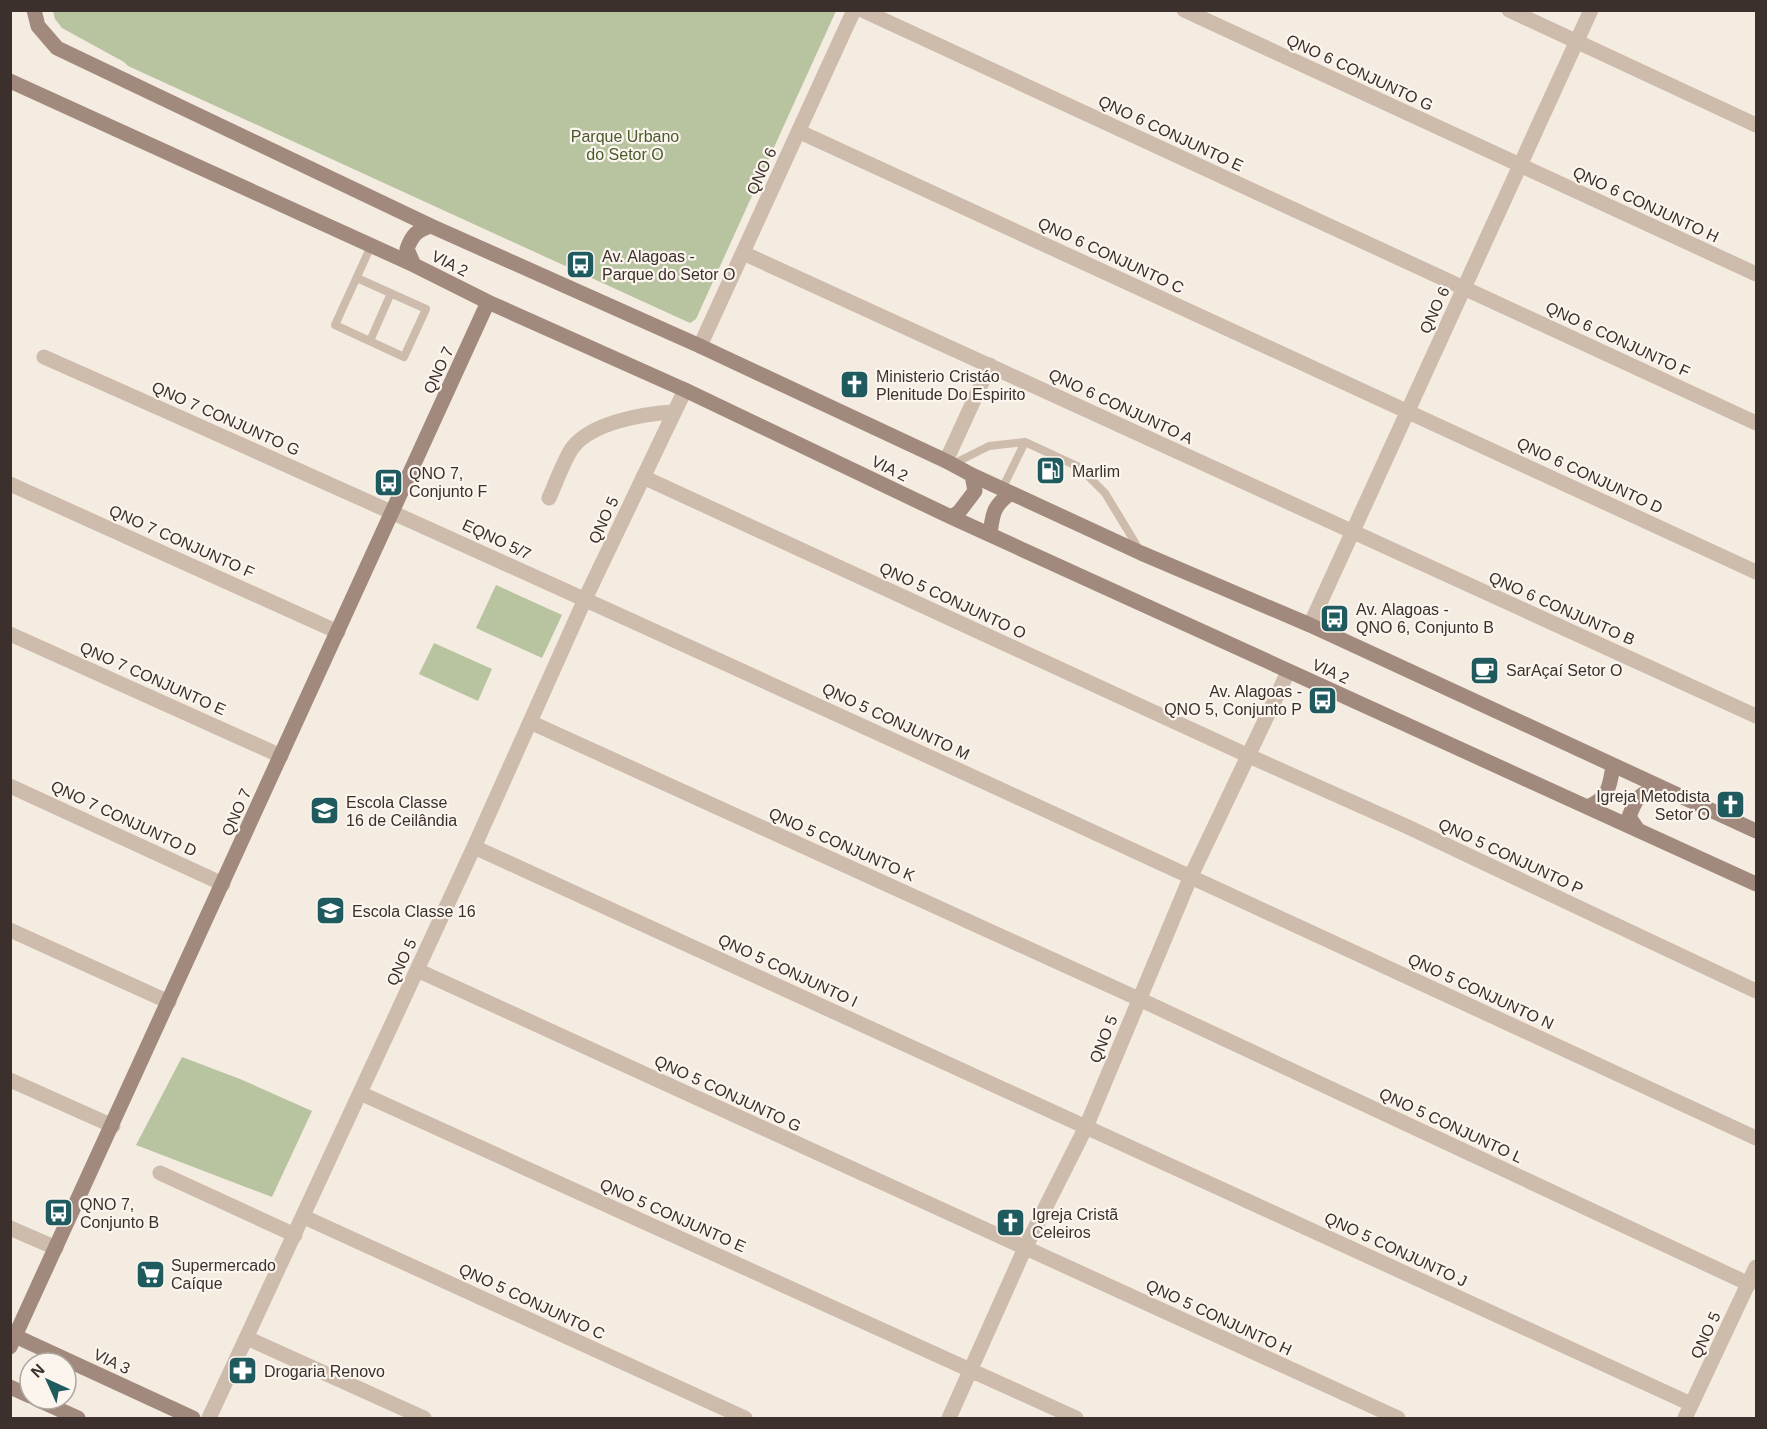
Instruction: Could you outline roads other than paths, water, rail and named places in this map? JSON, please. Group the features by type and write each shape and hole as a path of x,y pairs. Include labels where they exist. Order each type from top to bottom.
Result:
{"main road":[{"name":"VIA 2","path":"34,10 38,26 57,48 431,226 700,346 1006,491 1141,553 1310,625 1756,831"},
{"name":"VIA 2","path":"10,81 414,265 488,302 685,390 951,517 1288,672 1756,884"},
{"path":"414,265 407,249 411,238 419,229 431,226"},
{"name":"QNO 7","path":"13,1342 488,302"},
{"path":"951,517 959,512 975,491 972,475"},
{"path":"990,533 993,512 1006,491"},
{"path":"1587,807 1610,790 1613,765"},
{"path":"1638,830 1629,817 1635,801 1646,791 1661,787"},
{"name":"VIA 3","path":"13,1342 193,1419"},
{"path":"61,1411 78,1419"}],"street":[{"name":"QNO 6","path":"700,346 854,10"},
{"name":"QNO 6 CONJUNTO E","path":"862,10 1465,287"},
{"name":"QNO 6 CONJUNTO G","path":"1184,10 1521,165"},
{"path":"1509,10 1756,125"},
{"name":"QNO 6","path":"1310,625 1591,10"},
{"name":"QNO 6 CONJUNTO C","path":"800,132 1408,411"},
{"name":"QNO 6 CONJUNTO H","path":"1521,165 1756,274"},
{"name":"QNO 6 CONJUNTO A","path":"743,254 1352,532"},
{"name":"QNO 6 CONJUNTO F","path":"1465,287 1756,423"},
{"name":"QNO 7 CONJUNTO G","path":"44,357 393,511"},
{"path":"950,463 990,365"},
{"name":"QNO 5","path":"209,1419 474,847 585,599 685,390"},
{"name":"QNO 6 CONJUNTO D","path":"1408,411 1756,572"},
{"path":"549,498 573,447 596,429 647,414 673,412"},
{"name":"QNO 5 CONJUNTO O","path":"643,477 1249,756"},
{"name":"QNO 7 CONJUNTO F","path":"10,484 338,632"},
{"name":"EQNO 5/7","path":"393,511 585,599"},
{"name":"QNO 6 CONJUNTO B","path":"1352,532 1756,716"},
{"name":"QNO 5 CONJUNTO M","path":"585,599 1191,876"},
{"name":"QNO 7 CONJUNTO E","path":"10,634 281,756"},
{"name":"QNO 5","path":"949,1419 1025,1248 1086,1127 1191,876 1288,672"},
{"name":"QNO 5 CONJUNTO K","path":"530,723 1139,999"},
{"name":"QNO 5 CONJUNTO P","path":"1249,756 1408,827 1756,991"},
{"name":"QNO 7 CONJUNTO D","path":"10,786 223,884"},
{"name":"QNO 5 CONJUNTO I","path":"474,847 1086,1127"},
{"name":"QNO 5 CONJUNTO N","path":"1191,876 1756,1138"},
{"path":"10,930 169,1002"},
{"name":"QNO 5 CONJUNTO G","path":"417,970 1025,1248"},
{"name":"QNO 5 CONJUNTO L","path":"1139,999 1749,1284"},
{"path":"10,1080 113,1126"},
{"name":"QNO 5 CONJUNTO E","path":"360,1093 1076,1419"},
{"name":"QNO 5 CONJUNTO J","path":"1086,1127 1688,1412"},
{"path":"160,1173 295,1235"},
{"name":"QNO 5 CONJUNTO C","path":"304,1217 745,1419"},
{"path":"10,1227 56,1248"},
{"name":"QNO 5 CONJUNTO H","path":"1025,1248 1398,1419"},
{"name":"QNO 5","path":"1688,1412 1756,1267"},
{"path":"246,1338 424,1419"}],"lane":[{"path":"357,278 426,309 404,357 335,325 371,246"},
{"path":"370,341 391,293"},
{"path":"1006,491 1024,442"},
{"path":"950,463 989,446 1024,442 1079,467 1105,493 1141,553"}],"place":[{"name":"Av. Alagoas - Parque do Setor O","path":"581,265"},
{"name":"Ministerio Cristáo Plenitude Do Espirito","path":"855,385"},
{"name":"Marlim","path":"1051,471"},
{"name":"QNO 7, Conjunto F","path":"388,482"},
{"name":"Av. Alagoas - QNO 6, Conjunto B","path":"1335,618"},
{"name":"SarAçaí Setor O","path":"1485,670"},
{"name":"Av. Alagoas - QNO 5, Conjunto P","path":"1323,700"},
{"name":"Igreja Metodista Setor O","path":"1731,805"},
{"name":"Escola Classe 16 de Ceilândia","path":"325,811"},
{"name":"Escola Classe 16","path":"331,911"},
{"name":"QNO 7, Conjunto B","path":"59,1213"},
{"name":"Igreja Cristã Celeiros","path":"1011,1223"},
{"name":"Supermercado Caíque","path":"150,1274"},
{"name":"Drogaria Renovo","path":"243,1371"}],"park label":[{"name":"Parque Urbano do Setor O","path":"625,145"}]}
